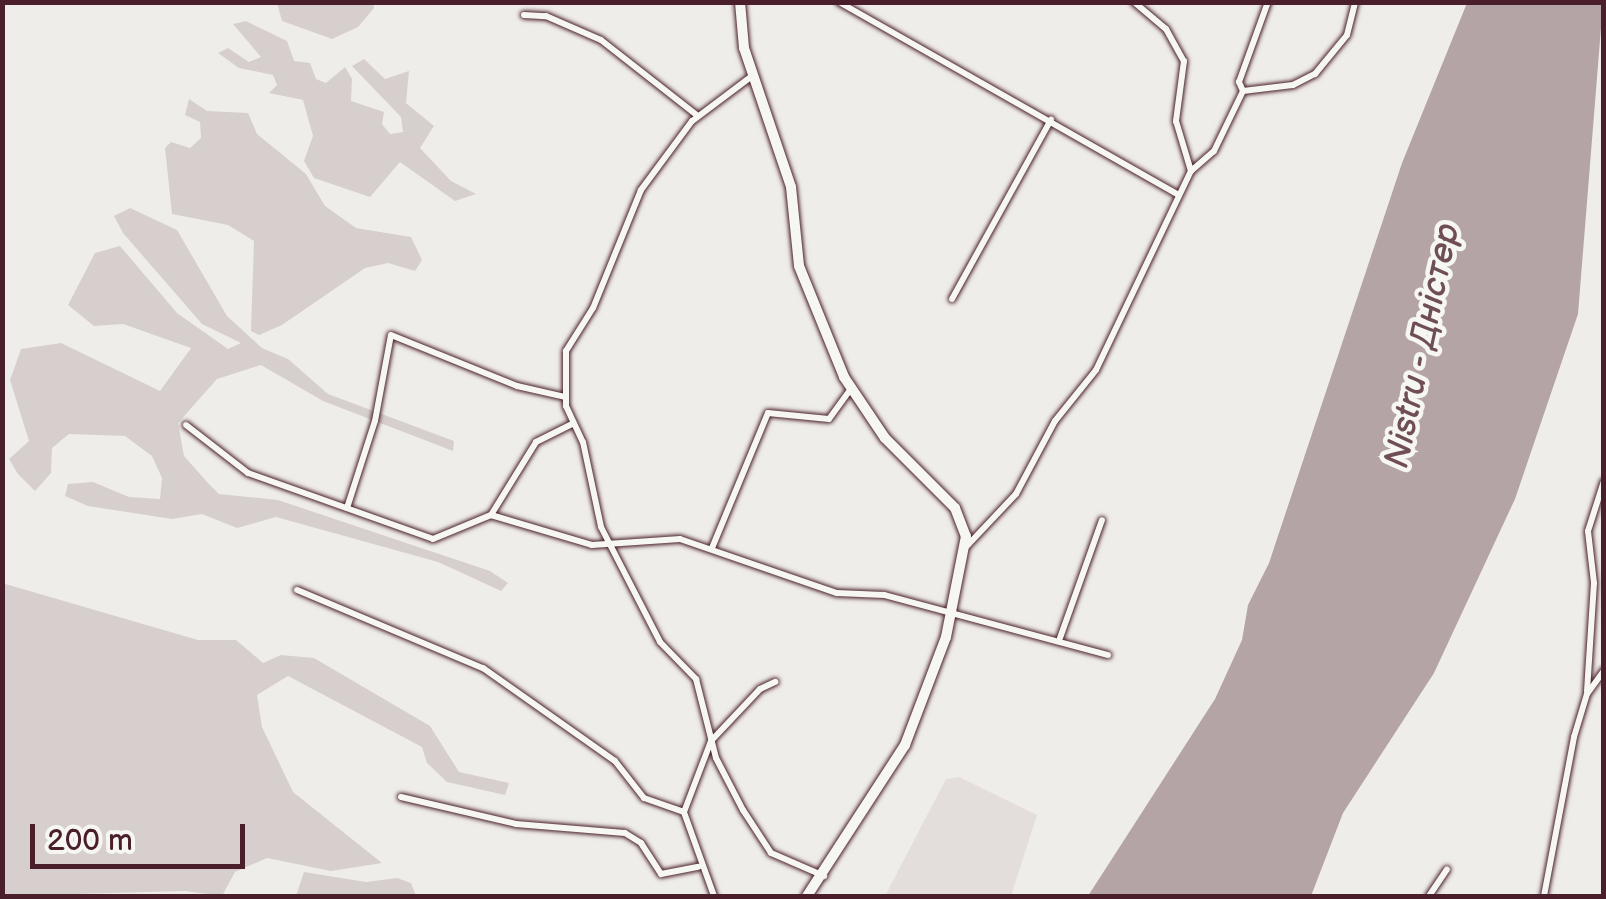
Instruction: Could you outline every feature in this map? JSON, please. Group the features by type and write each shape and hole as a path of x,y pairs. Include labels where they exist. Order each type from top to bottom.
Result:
{"main road":[{"path":"740,2 752,76 791,188 802,276 851,389 893,446 962,518 963,550 942,648 898,761 807,896"}],"street":[{"path":"839,2 1179,195"},
{"path":"1134,2 1166,30 1184,61 1176,121 1192,171"},
{"path":"963,550 1016,494 1055,421 1117,335 1179,195 1192,171 1214,151 1243,91 1239,82 1268,2"},
{"path":"1243,91 1293,85 1315,74 1347,35 1355,2"},
{"path":"524,15 546,16 601,40 698,116"},
{"path":"752,76 698,116 641,190 594,308 566,352 565,397 608,541 660,642 696,679 714,736 716,758 767,848 824,876"},
{"path":"952,299 1052,120"},
{"path":"347,508 375,422 391,334 517,386 565,397"},
{"path":"712,548 768,414 821,422 851,389"},
{"path":"186,425 248,473 442,540 491,516 536,442 574,423"},
{"path":"1544,896 1587,694 1594,583 1588,531 1604,481"},
{"path":"491,516 582,544 651,536 712,548 837,593 884,595 1060,638 1108,655"},
{"path":"1060,638 1102,520"},
{"path":"297,590 483,668 616,761 644,798 684,812"},
{"path":"1587,694 1604,671"},
{"path":"714,896 698,867 684,812 714,736 760,689 775,682"},
{"path":"401,797 516,824 625,833 641,843 659,873 698,867"},
{"path":"1429,896 1447,869"}],"shaded area":[{"path":"277,3 373,3 374,8 358,27 332,39 282,21"},
{"path":"246,21 287,41 294,61 310,63 316,79 326,83 345,67 352,79 351,101 384,112 382,124 390,134 403,132 401,117 352,66 364,59 385,79 409,71 406,103 434,126 420,148 451,181 476,194 455,201 400,162 370,197 314,178 304,161 313,136 303,100 269,93 277,85 273,75 239,68 218,53 228,48 249,62 261,57 233,24"},
{"path":"189,99 207,111 248,113 257,134 306,174 325,206 356,228 411,237 422,260 415,271 388,263 365,268 282,325 259,335 251,331 254,241 228,225 172,214 165,148 171,142 190,148 201,138 200,122 185,115"},
{"path":"130,208 177,230 227,316 262,348 288,359 328,394 454,441 453,451 323,401 261,365 217,379 178,423 184,456 208,483 219,494 278,500 490,571 508,583 501,591 438,562 276,517 237,528 202,514 172,519 88,506 65,496 68,484 93,482 129,497 160,499 162,478 152,456 125,436 69,434 52,448 51,473 35,491 18,474 9,459 29,441 10,380 21,349 61,343 160,391 191,348 123,324 94,326 68,305 95,253 120,246 177,313 228,349 241,343 202,324 123,233 114,216"},
{"path":"2,583 198,640 236,640 263,663 281,655 314,658 430,726 459,772 509,783 505,795 447,782 427,763 422,747 288,676 257,695 262,727 293,792 382,863 331,871 267,858 235,872 222,896 185,891 3,896"},
{"path":"959,777 1037,815 1011,896 885,896 946,779"},
{"path":"304,872 366,882 397,878 411,883 416,896 296,896"}],"water":[{"name":"Nistru - Дністер","path":"1467,3 1603,3 1578,314 1515,499 1434,673 1343,813 1311,896 1088,896 1215,699 1242,640 1248,605 1269,563 1402,163"}]}
